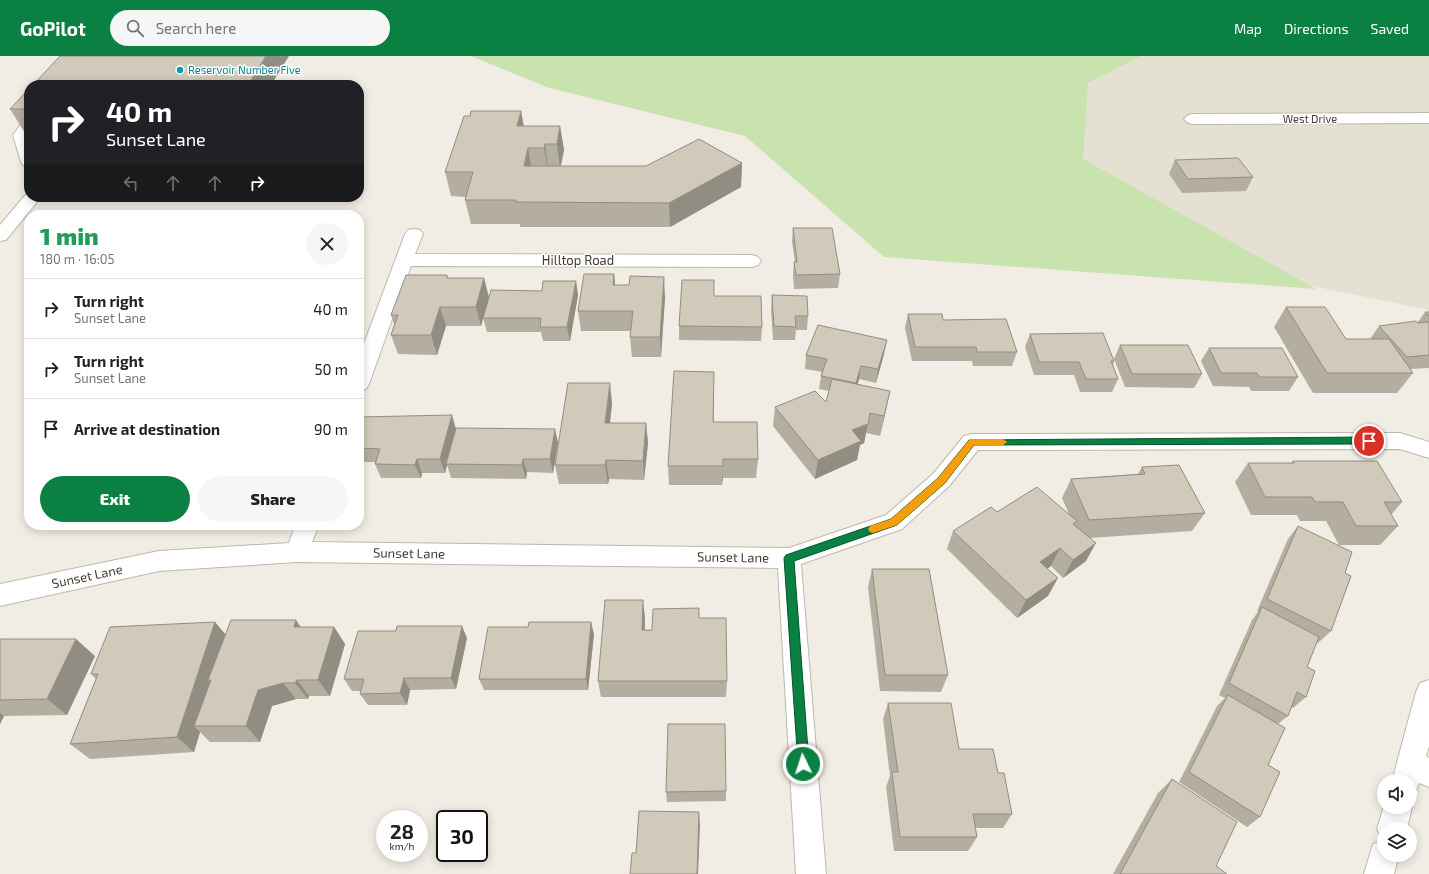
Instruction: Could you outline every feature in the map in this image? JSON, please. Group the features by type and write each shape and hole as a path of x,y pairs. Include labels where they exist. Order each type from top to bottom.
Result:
{"street":[{"name":"West Drive","path":"1192,119 1429,118"},
{"path":"24,130 21,134 24,144"},
{"path":"0,236 28,202"},
{"path":"364,355 366,344 405,260 414,234"},
{"name":"Hilltop Road","path":"405,260 752,261"},
{"name":"Sunset Lane","path":"0,595 159,561 297,552 789,558 894,522 941,480 972,442 1400,440 1429,450"},
{"path":"297,552 305,530"},
{"path":"789,558 811,874"},
{"path":"1415,772 1429,692"},
{"path":"1379,874 1382,862"}],"shaded area":[{"path":"1090,56 1429,56 1429,310 1147,252 1046,115"}],"green space":[{"path":"471,56 1141,56 1088,83 1083,159 1316,289 884,257 745,136 549,88"}],"building":[{"name":"Reservoir Number Five","path":"60,56 266,56 251,80 38,80"},
{"path":"24,94 24,109 10,109"},
{"path":"471,111 521,111 517,126 560,126 557,144 545,144 544,148 528,148 524,166 646,166 699,139 742,163 669,203 515,202 516,200 465,200 473,172 445,172 464,116 470,116"},
{"path":"1238,158 1253,177 1188,179 1175,160"},
{"path":"793,228 832,228 840,274 796,275 794,262 797,262"},
{"path":"584,274 614,274 613,285 629,285 630,276 664,277 660,337 630,337 633,311 578,311"},
{"path":"406,275 447,275 447,278 484,278 476,307 440,307 431,335 391,335 398,315 391,315"},
{"path":"682,280 714,280 714,296 761,296 762,327 679,326"},
{"path":"543,281 576,281 567,327 540,327 541,318 483,318 491,290 542,291"},
{"path":"772,295 807,296 808,316 795,316 796,327 774,326"},
{"path":"1286,307 1325,307 1346,339 1389,339 1413,373 1327,373"},
{"path":"908,314 942,314 943,320 1006,319 1017,352 977,352 976,347 915,347"},
{"path":"1416,321 1418,323 1429,322 1429,355 1407,357 1379,326"},
{"path":"818,325 887,340 878,369 861,366 856,383 821,376 827,359 806,355"},
{"path":"1103,333 1114,361 1111,361 1118,379 1086,379 1079,362 1039,362 1030,334"},
{"path":"1120,345 1188,345 1202,374 1132,374"},
{"path":"1209,348 1282,348 1298,377 1259,377 1257,373 1221,373"},
{"path":"674,371 714,372 713,422 757,422 758,459 723,459 723,466 668,466"},
{"path":"832,379 890,391 884,416 870,413 868,424 852,430 861,441 818,460 775,407 815,391 826,402"},
{"path":"568,383 610,383 605,423 646,423 643,461 606,460 605,465 555,465"},
{"path":"452,415 440,459 417,459 415,465 375,464 380,449 364,448 364,417"},
{"path":"456,428 555,429 550,459 523,459 522,465 446,464"},
{"path":"1293,461 1377,461 1402,502 1384,502 1398,526 1356,526 1343,502 1315,502 1312,497 1265,497 1248,463 1294,463"},
{"path":"1179,465 1205,513 1089,520 1071,479 1145,474 1142,467"},
{"path":"1037,487 1077,521 1073,524 1096,543 1073,560 1060,548 1040,562 1058,578 1026,600 953,531 991,507 997,512"},
{"path":"1298,526 1352,552 1345,573 1351,576 1331,631 1267,599"},
{"path":"872,569 929,569 948,675 885,675"},
{"path":"605,600 643,600 642,630 652,630 653,609 699,608 699,618 726,618 727,681 598,681"},
{"path":"1262,607 1319,637 1307,667 1315,671 1306,697 1297,692 1288,716 1229,683"},
{"path":"231,620 296,620 294,627 334,627 318,680 297,680 295,683 283,683 258,690 246,726 194,726 211,680 208,680"},
{"path":"215,622 177,737 70,744 98,674 91,674 110,627"},
{"path":"529,622 591,622 586,679 479,679 488,627 528,627"},
{"path":"397,626 462,626 451,678 404,678 400,693 360,694 364,679 344,679 358,631 396,631"},
{"path":"0,639 76,639 47,699 0,700"},
{"path":"1228,695 1285,728 1268,765 1280,772 1260,817 1189,772"},
{"path":"888,703 951,703 959,749 993,749 998,773 1004,773 1012,814 973,814 977,837 900,837 892,772 898,772"},
{"path":"668,724 725,724 726,791 666,792"},
{"path":"1172,779 1237,822 1216,866 1227,874 1120,874"},
{"path":"639,811 699,812 697,874 630,874 632,853 636,853"}],"slow traffic":[{"path":"873,529 894,522 941,480 972,442 1003,442"}],"place":[{"name":"Reservoir Number Five","path":"180,70"}],"route":[{"path":"803,764 789,558 894,522 941,480 972,442 1369,441"}]}
